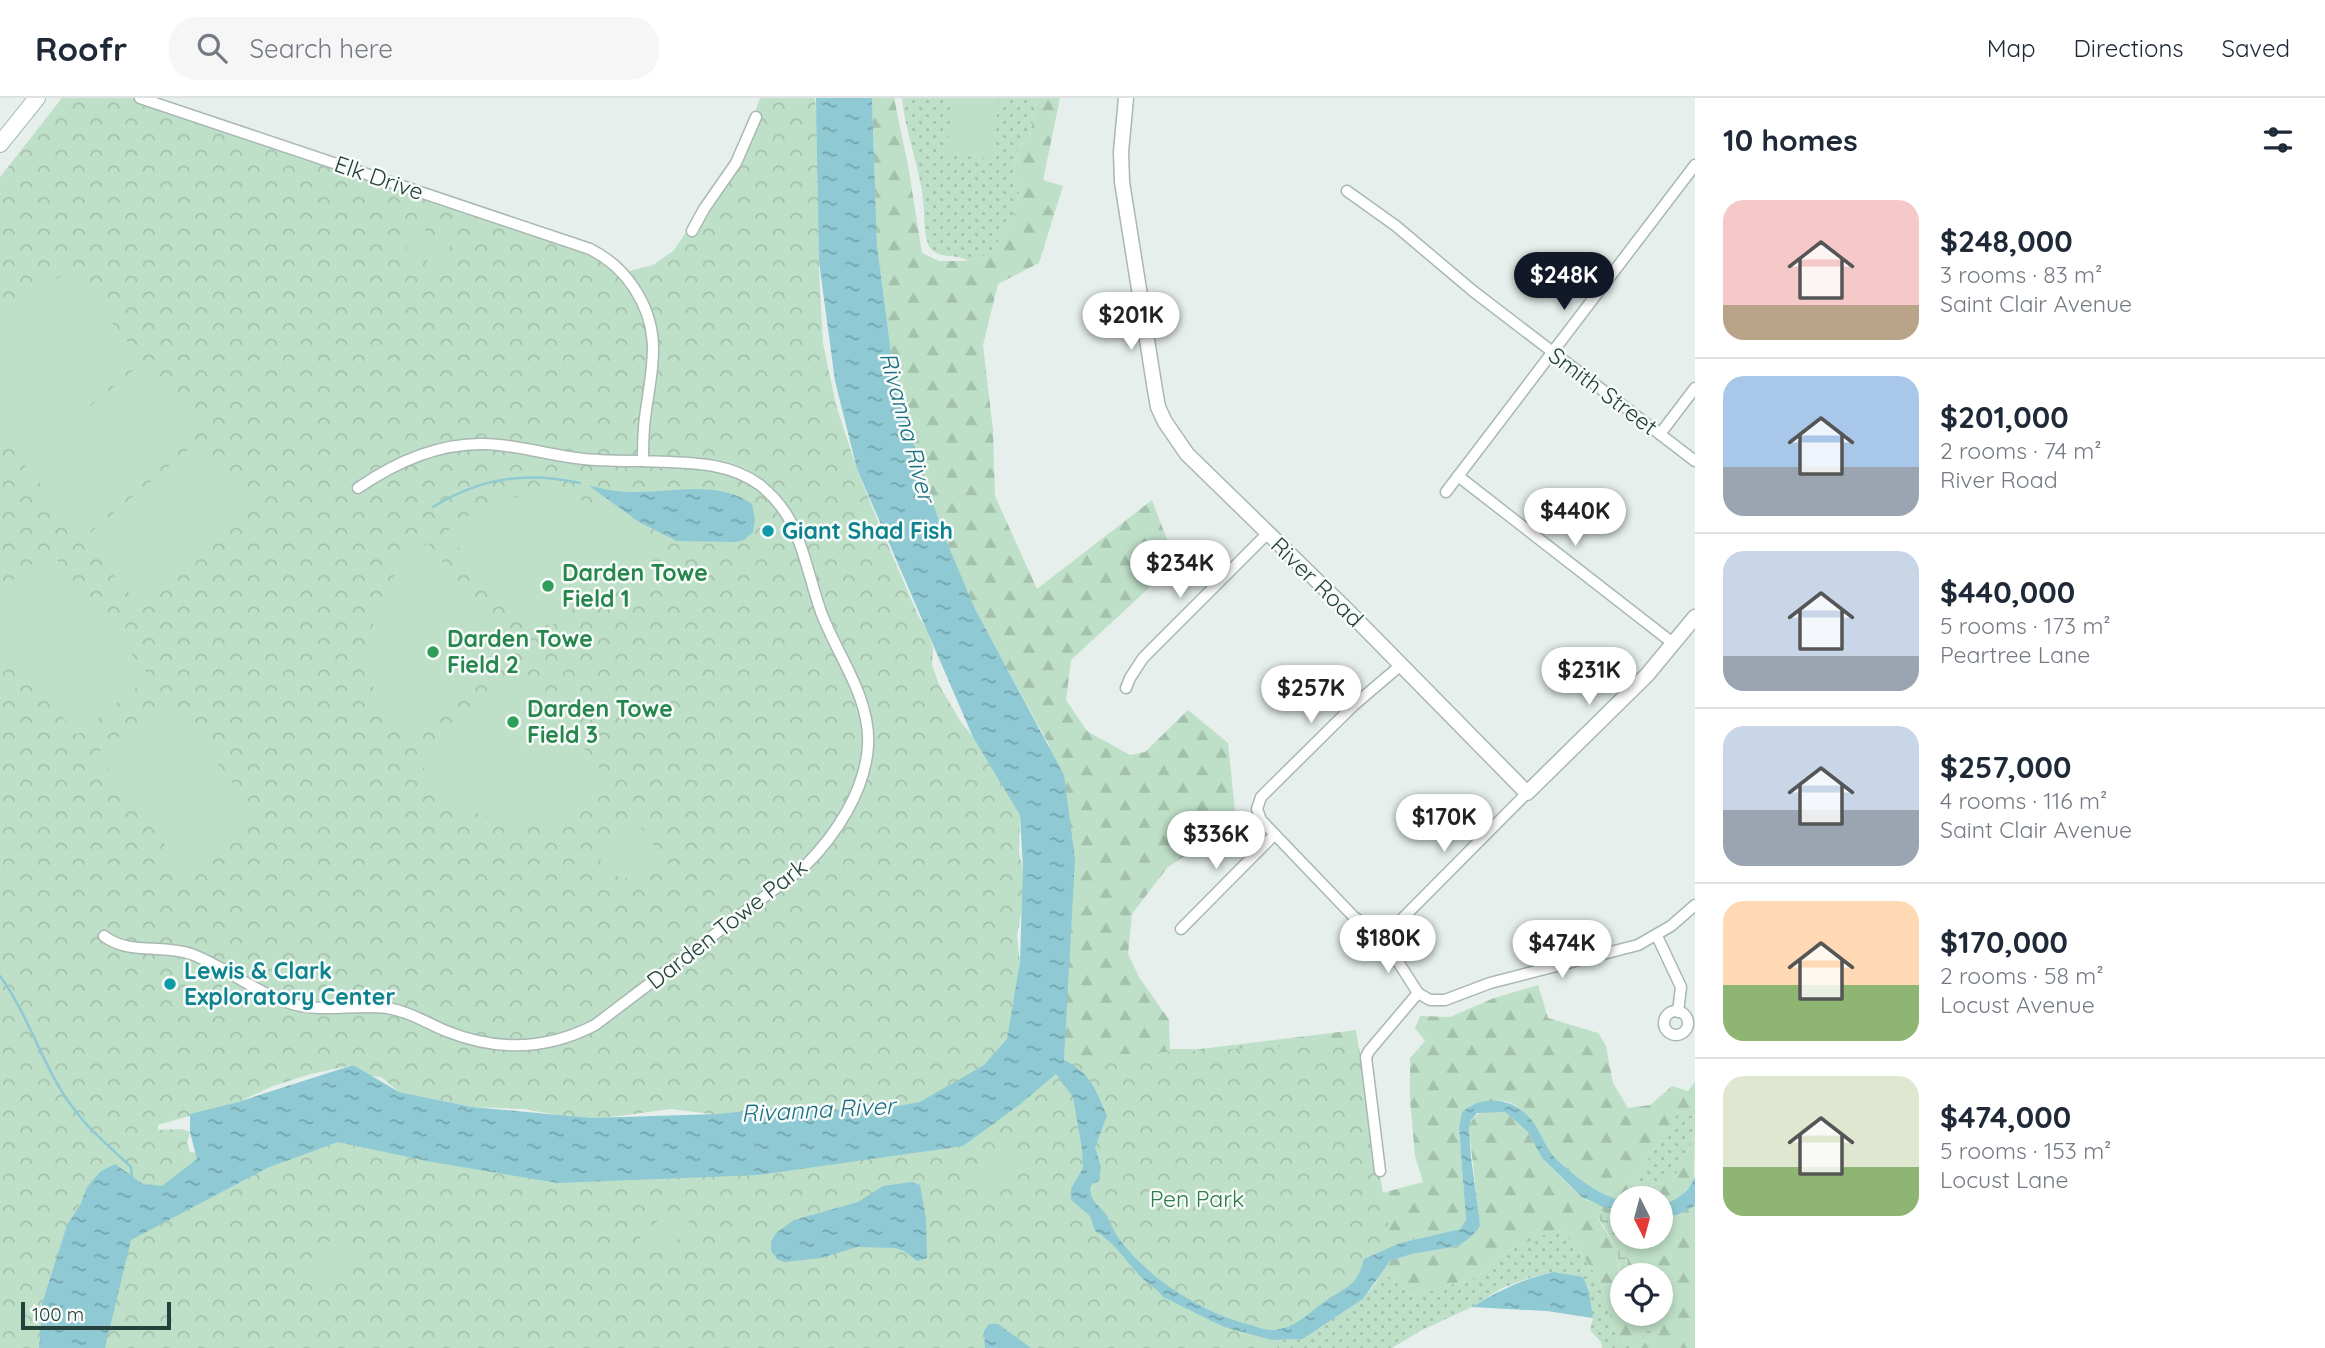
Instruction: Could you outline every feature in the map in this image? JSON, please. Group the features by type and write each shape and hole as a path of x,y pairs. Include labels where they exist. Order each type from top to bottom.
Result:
{"main road":[{"path":"0,144 37,98"}],"street":[{"name":"Elk Drive","path":"140,98 590,249 615,265 643,302 653,336 654,363 645,420 643,461"},
{"name":"River Road","path":"1126,98 1121,152 1122,183 1158,407 1175,439 1527,793"},
{"path":"692,231 736,163 756,117"},
{"path":"1446,492 1695,166"},
{"name":"Smith Street","path":"1347,191 1396,226 1553,354 1695,461"},
{"path":"1660,434 1695,388"},
{"name":"Darden Towe Park","path":"104,936 121,946 152,947 191,954 269,995 301,1007 389,1008 469,1038 514,1045 556,1042 596,1025 805,866 825,844 843,816 863,772 868,743 865,714 822,615 795,533 780,505 759,485 745,476 713,465 585,460 519,448 476,444 437,449 419,455 381,472 358,488"},
{"path":"1458,476 1674,644"},
{"path":"1126,688 1136,666 1143,658 1267,534"},
{"path":"1383,938 1638,684 1695,617"},
{"path":"1401,665 1354,705 1290,767 1261,797 1257,809 1261,820 1274,835 1353,916 1383,938 1418,993 1430,1000 1445,1000 1490,983 1627,949 1657,936 1695,905"},
{"path":"1181,929 1274,835"},
{"path":"1657,936 1681,987 1678,1012"},
{"path":"1380,1171 1366,1057 1418,993"}],"green space":[{"name":"Pen Park","path":"62,98 147,98 584,245 622,273 653,265 673,251 730,170 760,98 815,98 823,343 836,405 880,527 927,630 933,648 932,665 939,685 961,722 977,742 1020,815 1019,853 1023,868 1023,902 1017,936 1020,962 1011,1037 984,1065 907,1114 727,1116 671,1109 596,1119 524,1109 472,1107 399,1092 381,1077 369,1076 353,1065 273,1086 238,1102 158,1125 158,1130 182,1129 190,1132 187,1143 190,1152 200,1153 197,1160 297,1123 950,1138 1043,1058 1357,1043 1394,1256 1298,1335 1270,1330 1278,1348 91,1348 102,1277 160,1186 143,1184 114,1164 87,1187 81,1203 67,1225 42,1303 39,1348 0,1348 0,177"},
{"name":"Pen Park","path":"872,98 894,98 922,253 939,261 968,261 991,253 1014,215 1019,193 1013,172 1018,150 1030,134 1038,98 1060,98 1043,180 1063,186 1039,263 998,284 983,345 993,430 995,496 1037,589 1152,500 1176,563 1071,660 1066,700 1087,731 1130,755 1145,752 1188,710 1228,743 1236,820 1167,868 1132,914 1128,954 1139,977 1169,1020 1170,1049 1200,1049 1356,1030 1382,1193 1423,1182 1415,1156 1410,1099 1410,1058 1425,1041 1415,1028 1420,1016 1450,1017 1494,998 1538,985 1548,1018 1598,1033 1606,1046 1613,1083 1628,1108 1650,1105 1672,1086 1688,1091 1695,1082 1695,1117 1679,1111 1631,1181 1649,1186 1610,1186 1610,1196 1594,1189 1555,1158 1530,1120 1515,1105 1504,1101 1479,1103 1462,1112 1459,1127 1466,1220 1460,1229 1400,1243 1364,1259 1296,1326 1270,1330 1236,1321 1064,1061 1066,1003 1049,745 975,610 943,533 896,391 877,245"},
{"path":"902,98 1038,98 1030,134 1018,150 1013,172 1019,193 1014,215 991,253 968,261 942,255 929,246 920,180"},
{"path":"953,98 999,98 992,159 946,154"},
{"path":"414,227 430,232 419,266 402,261"},
{"path":"436,234 452,240 441,274 425,268"},
{"path":"68,270 141,358 22,457 0,430 0,323"},
{"path":"142,363 196,428 77,527 23,463"},
{"path":"200,440 252,501 135,600 83,539"},
{"name":"Darden Towe Field 1","path":"548,494 582,500 607,510 652,550 552,625 523,623 445,532 474,512 508,498"},
{"name":"Darden Towe Field 2","path":"428,543 499,637 496,665 403,739 388,719 376,695 369,658 370,639 380,602 389,585 402,565"},
{"path":"49,550 150,677 77,735 0,639 0,590"},
{"name":"Darden Towe Field 3","path":"511,685 534,686 614,786 584,810 551,819 511,823 480,815 444,796 417,758"},
{"path":"169,699 260,820 188,876 97,753"},
{"path":"633,818 654,846 656,862 650,871 640,877 616,876 606,869 600,858 600,842"},
{"path":"1679,1111 1695,1117 1695,1135 1675,1177 1649,1186 1631,1181"},
{"path":"1487,1112 1505,1112 1528,1132 1542,1158 1570,1186 1589,1201 1610,1207 1610,1217 1594,1212 1610,1238 1610,1250 1617,1250 1618,1263 1610,1263 1610,1315 1599,1280 1578,1248 1557,1229 1505,1252 1477,1277 1413,1296 1381,1270 1390,1261 1412,1254 1459,1246 1480,1226 1469,1129 1474,1117"},
{"path":"1695,1135 1694,1181 1673,1201 1673,1186 1649,1186 1675,1177"},
{"path":"1007,1144 1015,1145 1021,1154 1022,1160 1018,1169 990,1182 979,1180 976,1168 979,1163"},
{"path":"1695,1206 1695,1348 1633,1348 1618,1340 1614,1326 1635,1326 1643,1342 1654,1338 1648,1326 1673,1326 1673,1263 1628,1263 1625,1250 1673,1250 1673,1216"},
{"path":"1593,1211 1602,1211 1609,1215 1610,1237"},
{"path":"672,1212 679,1212 688,1218 691,1229 685,1237 676,1240 659,1253 647,1252 641,1243 642,1231"},
{"path":"1557,1229 1578,1248 1599,1280 1610,1315 1610,1326 1614,1326 1618,1340 1633,1348 1602,1348 1601,1342 1590,1330 1593,1318 1553,1272 1502,1288 1472,1307 1422,1330 1392,1348 1276,1348 1272,1340 1303,1339 1363,1299 1376,1283 1381,1270 1413,1296 1477,1277 1505,1252"},
{"path":"333,1240 344,1244 348,1259 328,1278 322,1281 311,1280 309,1267 313,1255 322,1245"},
{"path":"1617,1250 1625,1250 1628,1263 1618,1263"},
{"path":"1635,1326 1648,1326 1654,1338 1643,1342"}],"water":[{"name":"Rivanna River","path":"816,98 872,98 877,245 896,391 943,533 975,609 1064,775 1075,859 1064,1060 1086,1076 1107,1116 1095,1147 1101,1167 1099,1181 1091,1185 1090,1190 1092,1198 1107,1216 1120,1240 1160,1280 1194,1302 1229,1319 1263,1329 1288,1327 1351,1284 1364,1259 1400,1243 1460,1229 1466,1220 1459,1127 1462,1112 1487,1101 1505,1102 1522,1110 1533,1122 1555,1158 1594,1189 1610,1197 1610,1208 1582,1197 1542,1158 1528,1132 1505,1112 1477,1113 1471,1120 1469,1129 1480,1226 1474,1234 1459,1246 1412,1254 1390,1261 1363,1299 1303,1339 1272,1340 1224,1327 1163,1297 1109,1241 1095,1231 1090,1216 1071,1200 1071,1189 1083,1168 1082,1149 1073,1097 1056,1074 963,1146 758,1175 558,1183 432,1162 338,1142 267,1168 131,1240 105,1348 39,1348 42,1303 67,1225 81,1203 87,1187 101,1171 115,1164 143,1184 162,1186 197,1159 190,1132 190,1114 238,1102 353,1065 399,1092 472,1107 591,1118 717,1114 800,1106 864,1112 920,1102 984,1065 1007,1039 1020,962 1023,868 1020,815 973,737 857,469 835,381 819,262"},
{"path":"588,485 626,492 709,489 724,492 752,504 755,519 753,532 744,540 734,542 677,541 639,522"},
{"path":"1695,1177 1695,1206 1673,1216 1673,1200 1689,1187"},
{"path":"912,1182 920,1185 926,1219 927,1258 917,1261 895,1248 857,1247 821,1258 784,1262 777,1259 771,1251 771,1242 776,1233 794,1220 858,1202 883,1186"},
{"path":"1553,1272 1583,1277 1589,1292 1593,1318 1547,1311 1472,1307 1511,1286"},
{"path":"989,1324 998,1324 1031,1348 985,1348 984,1331"}],"waterway":[{"path":"433,507 468,489 504,480 541,478 580,483"},
{"path":"0,976 20,1008 63,1093 87,1125 131,1167 132,1178"}],"place":[{"name":"Giant Shad Fish","path":"768,531"},
{"name":"Darden Towe Field 1","path":"548,586"},
{"name":"Darden Towe Field 2","path":"433,652"},
{"name":"Darden Towe Field 3","path":"513,722"},
{"name":"Lewis & Clark Exploratory Center","path":"170,984"}]}
